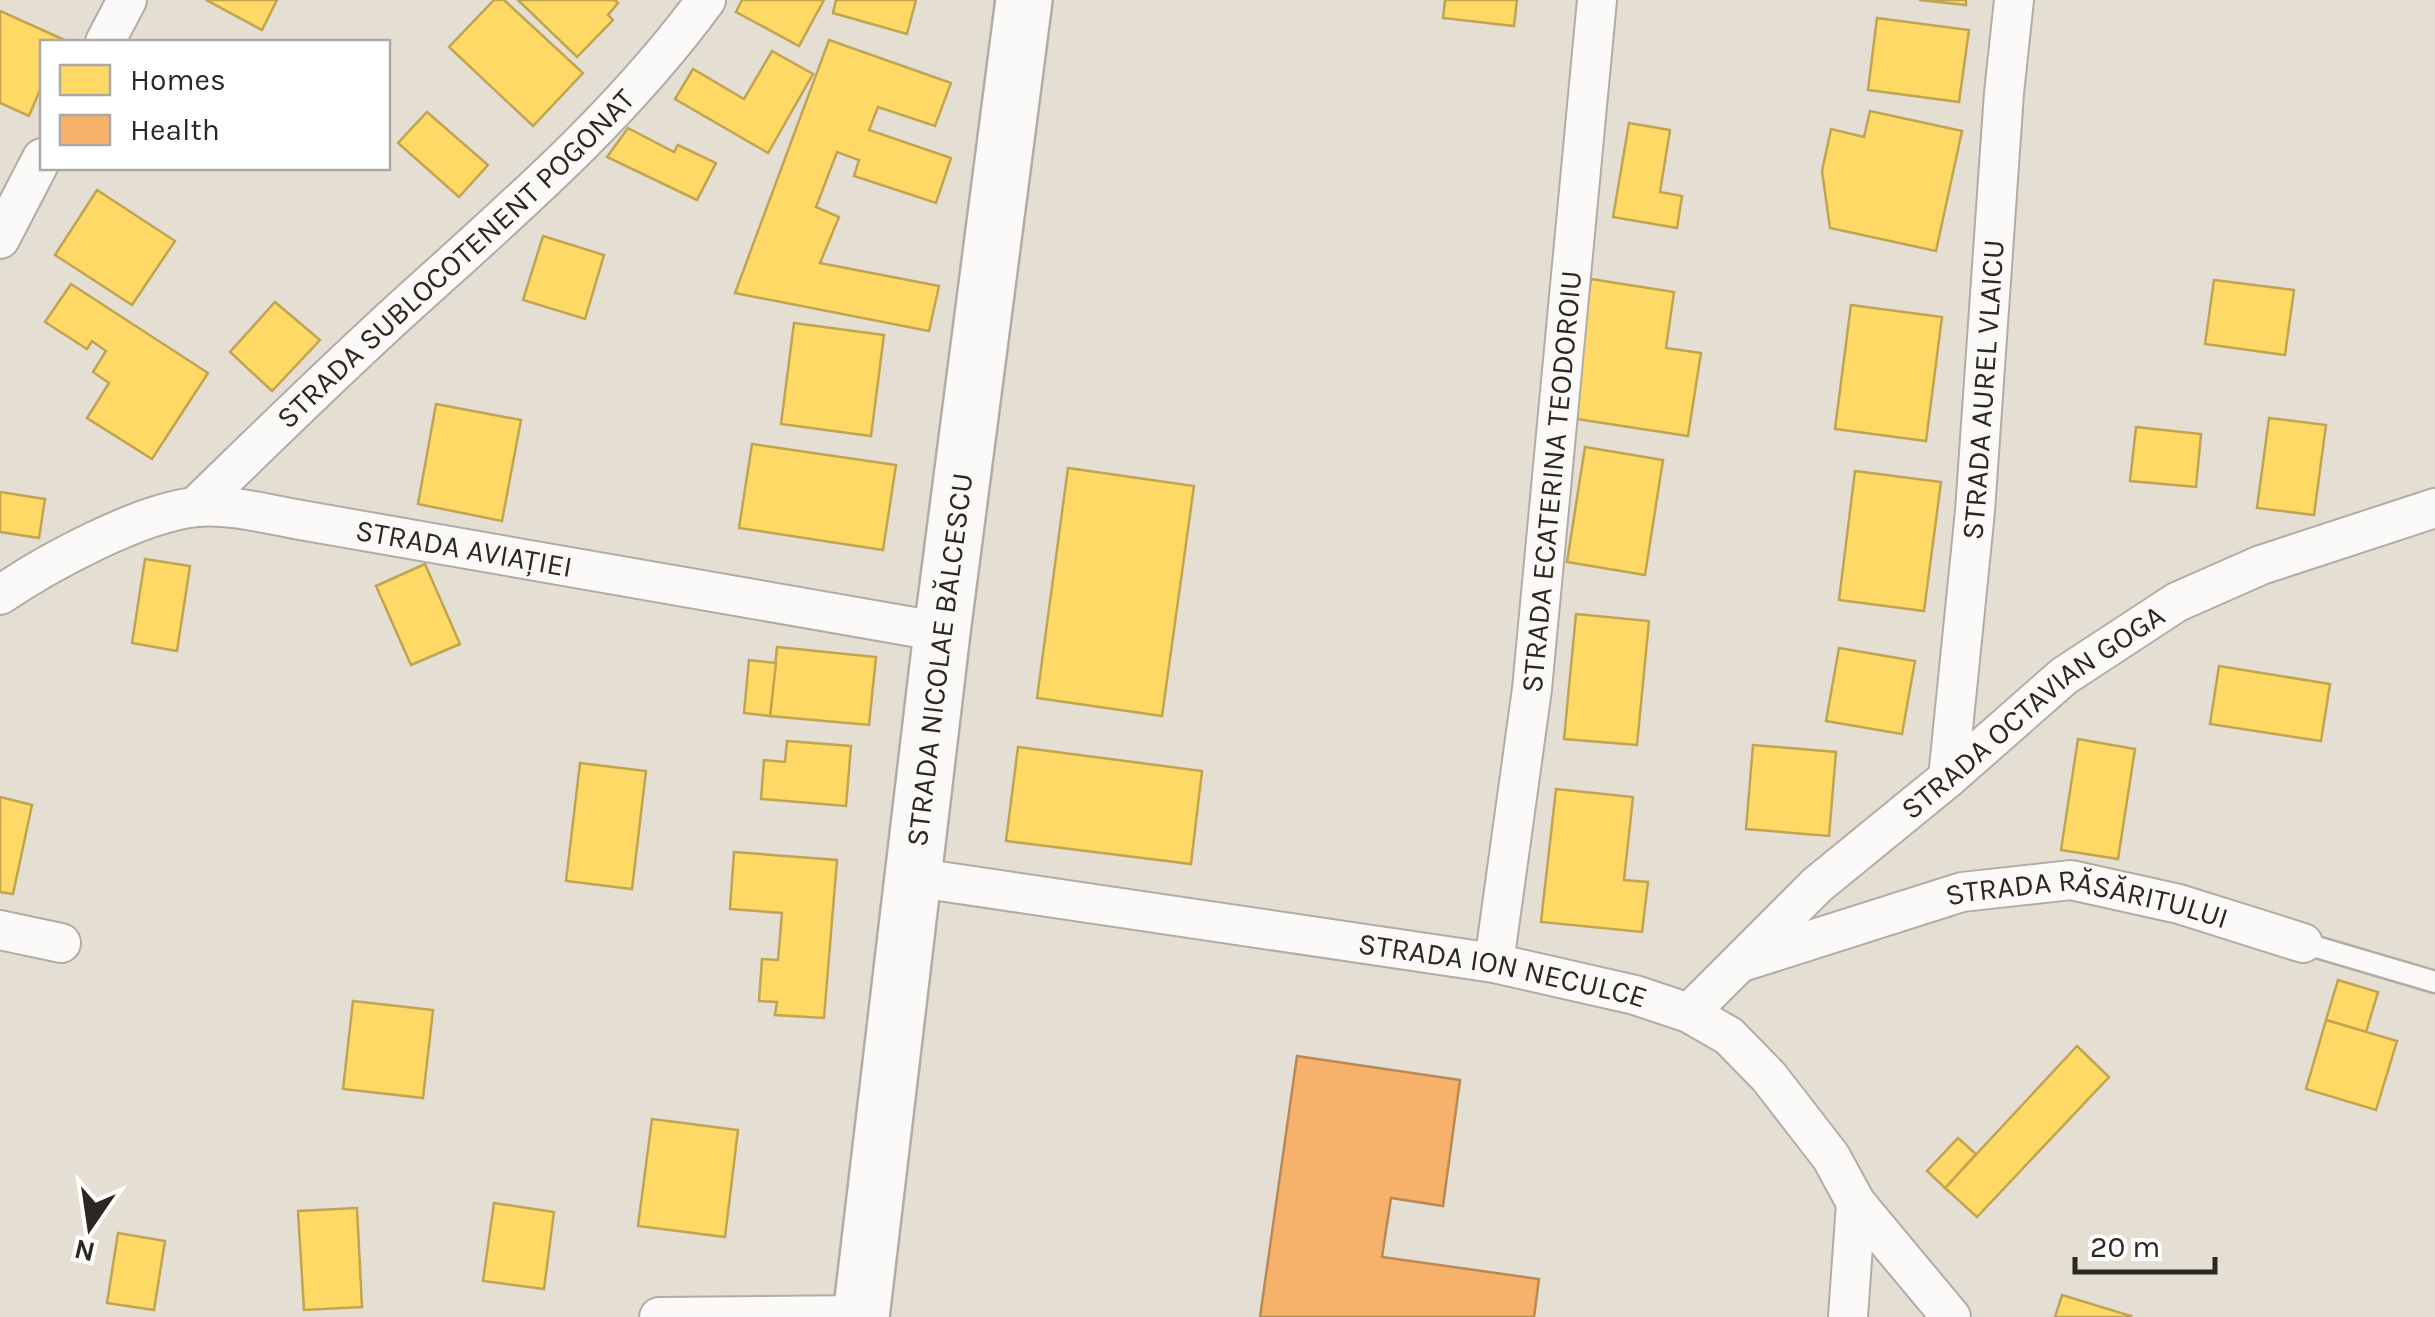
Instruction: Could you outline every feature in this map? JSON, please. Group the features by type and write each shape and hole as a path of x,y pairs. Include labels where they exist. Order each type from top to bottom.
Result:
{"main road":[{"name":"STRADA NICOLAE BĂLCESCU","path":"861,1316 942,632 1024,0"}],"street":[{"path":"106,40 127,0"},
{"name":"STRADA SUBLOCOTENENT POGONAT","path":"196,508 350,356 554,173 627,98 706,0"},
{"name":"STRADA ECATERINA TEODOROIU","path":"1494,963 1532,689 1597,0"},
{"name":"STRADA AUREL VLAICU","path":"1948,778 1975,510 2014,0"},
{"path":"0,239 40,162"},
{"name":"STRADA AVIAȚIEI","path":"0,595 22,580 144,521 196,508 295,518 499,557 942,632"},
{"name":"STRADA OCTAVIAN GOGA","path":"1689,1013 1817,885 2064,676 2177,602 2261,566 2435,508"},
{"name":"STRADA ION NECULCE","path":"912,877 1494,963 1635,995 1689,1013 1729,1036 1769,1077 1820,1142 1856,1203 1951,1317"},
{"name":"STRADA RĂSĂRITULUI","path":"1737,963 1962,892 2071,880 2178,904 2303,943"},
{"path":"0,930 62,943"},
{"path":"1848,1317 1856,1203"},
{"path":"659,1317 861,1316"}],"lane":[{"name":"STRADA RĂSĂRITULUI","path":"2303,943 2435,982"}],"building: Homes":[{"path":"206,0 277,0 262,30"},
{"path":"494,0 504,0 583,73 533,126 449,47"},
{"path":"518,0 618,3 608,15 613,20 577,57"},
{"path":"742,0 824,0 799,46 736,12"},
{"path":"836,0 916,0 907,34 833,13"},
{"path":"1445,0 1517,0 1514,26 1443,18"},
{"path":"1919,0 1966,0 1966,5"},
{"path":"0,11 65,40 40,40 40,90 29,116 0,103"},
{"path":"1877,18 1969,30 1959,102 1868,90"},
{"path":"829,40 951,83 935,126 878,107 869,130 951,158 936,203 854,176 859,160 837,152 816,207 839,217 820,263 939,286 929,331 735,293"},
{"path":"772,51 813,74 768,153 675,99 693,69 744,99"},
{"path":"1870,111 1962,131 1936,251 1830,228 1822,171 1831,129 1864,137"},
{"path":"427,112 488,165 459,197 398,143"},
{"path":"1629,123 1670,130 1660,192 1682,196 1677,228 1613,217"},
{"path":"628,128 674,152 678,145 716,163 697,200 607,157"},
{"path":"97,190 175,241 132,305 55,255"},
{"path":"543,236 604,255 585,319 523,300"},
{"path":"1591,279 1674,292 1666,348 1701,353 1688,436 1570,418"},
{"path":"2214,280 2294,290 2285,355 2205,344"},
{"path":"71,284 208,373 152,459 87,418 109,383 93,372 106,351 92,341 87,349 45,322"},
{"path":"275,302 320,340 272,391 230,352"},
{"path":"1851,305 1942,317 1926,441 1835,429"},
{"path":"794,323 884,335 871,436 781,424"},
{"path":"436,404 521,420 502,521 418,504"},
{"path":"2269,418 2326,425 2314,515 2257,508"},
{"path":"2136,427 2201,434 2196,487 2130,481"},
{"path":"752,444 896,465 883,550 739,528"},
{"path":"1585,447 1663,460 1645,575 1567,562"},
{"path":"1068,468 1194,486 1162,716 1037,698"},
{"path":"1855,471 1941,482 1924,611 1839,600"},
{"path":"0,492 45,499 39,538 0,532"},
{"path":"145,559 190,566 177,651 132,643"},
{"path":"425,564 460,644 411,665 376,586"},
{"path":"1576,614 1649,621 1637,745 1564,739"},
{"path":"777,647 876,657 869,725 770,716"},
{"path":"1839,648 1915,661 1902,734 1826,721"},
{"path":"749,660 776,663 770,716 744,713"},
{"path":"2219,666 2330,684 2321,741 2210,724"},
{"path":"2078,739 2135,749 2118,859 2061,850"},
{"path":"787,741 851,746 846,806 761,799 764,760 785,762"},
{"path":"1753,745 1836,752 1829,836 1746,829"},
{"path":"1018,747 1202,771 1191,864 1006,841"},
{"path":"580,763 646,771 632,889 566,881"},
{"path":"1556,789 1633,797 1624,880 1648,882 1642,932 1541,922"},
{"path":"0,797 32,805 13,894 0,892"},
{"path":"734,852 837,860 824,1018 775,1015 777,1002 759,1001 762,959 778,960 782,913 730,909"},
{"path":"2338,980 2378,992 2366,1032 2326,1020"},
{"path":"353,1001 433,1010 423,1098 343,1089"},
{"path":"2326,1020 2397,1041 2376,1110 2306,1089"},
{"path":"2077,1046 2109,1077 1977,1217 1945,1188"},
{"path":"652,1119 738,1130 725,1237 638,1226"},
{"path":"1958,1138 1976,1154 1945,1188 1927,1171"},
{"path":"494,1203 554,1212 544,1289 483,1281"},
{"path":"357,1208 362,1307 304,1310 298,1211"},
{"path":"118,1233 165,1241 154,1310 107,1303"},
{"path":"2062,1295 2131,1316 2055,1317"}],"building: Health":[{"path":"1297,1056 1460,1080 1443,1206 1391,1198 1382,1257 1539,1279 1534,1317 1260,1317"}]}
